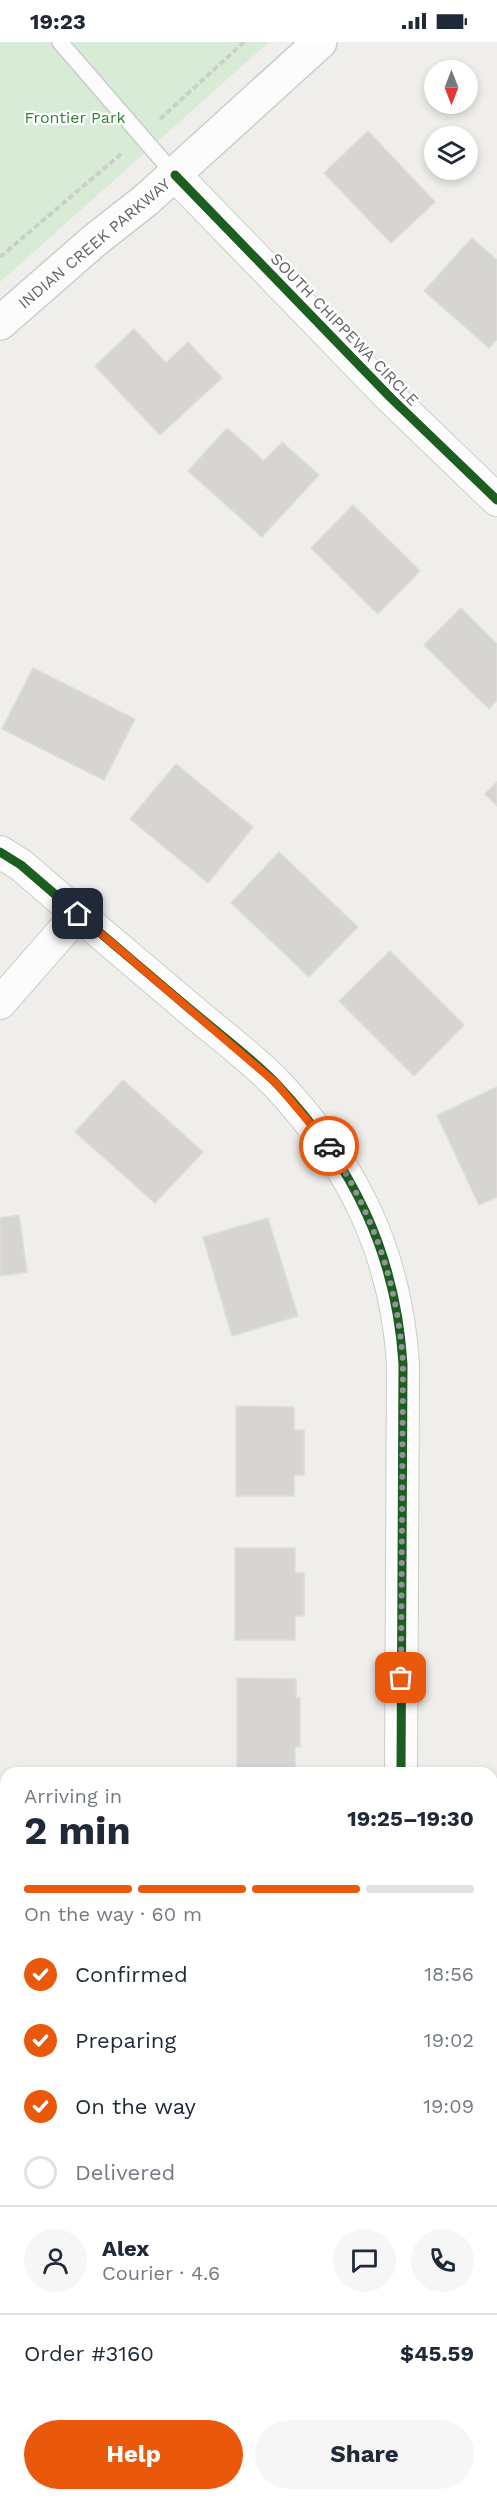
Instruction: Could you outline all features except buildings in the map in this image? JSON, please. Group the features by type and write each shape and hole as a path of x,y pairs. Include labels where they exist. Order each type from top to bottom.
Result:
{"street":[{"name":"INDIAN CREEK PARKWAY","path":"0,323 86,247 175,175 320,42"},
{"name":"SOUTH CHIPPEWA CIRCLE","path":"175,175 391,398 497,500"},
{"path":"0,852 21,865 276,1083 325,1140 346,1172 379,1241 401,1325 403,1364 401,1767"},
{"path":"0,1003 78,914"}],"lane":[{"path":"60,42 175,175"}],"green space":[{"name":"Frontier Park","path":"0,42 269,42 0,282"}],"cycle path":[{"path":"175,175 391,398 497,500"},
{"path":"0,852 21,865 244,1053 277,1084 328,1146 366,1213 391,1285 399,1323 403,1364 401,1767"}],"way so far":[{"path":"329,1146 346,1172 372,1223 385,1259 401,1325 403,1364 401,1678"}],"route":[{"path":"78,914 276,1083 329,1146"}]}
